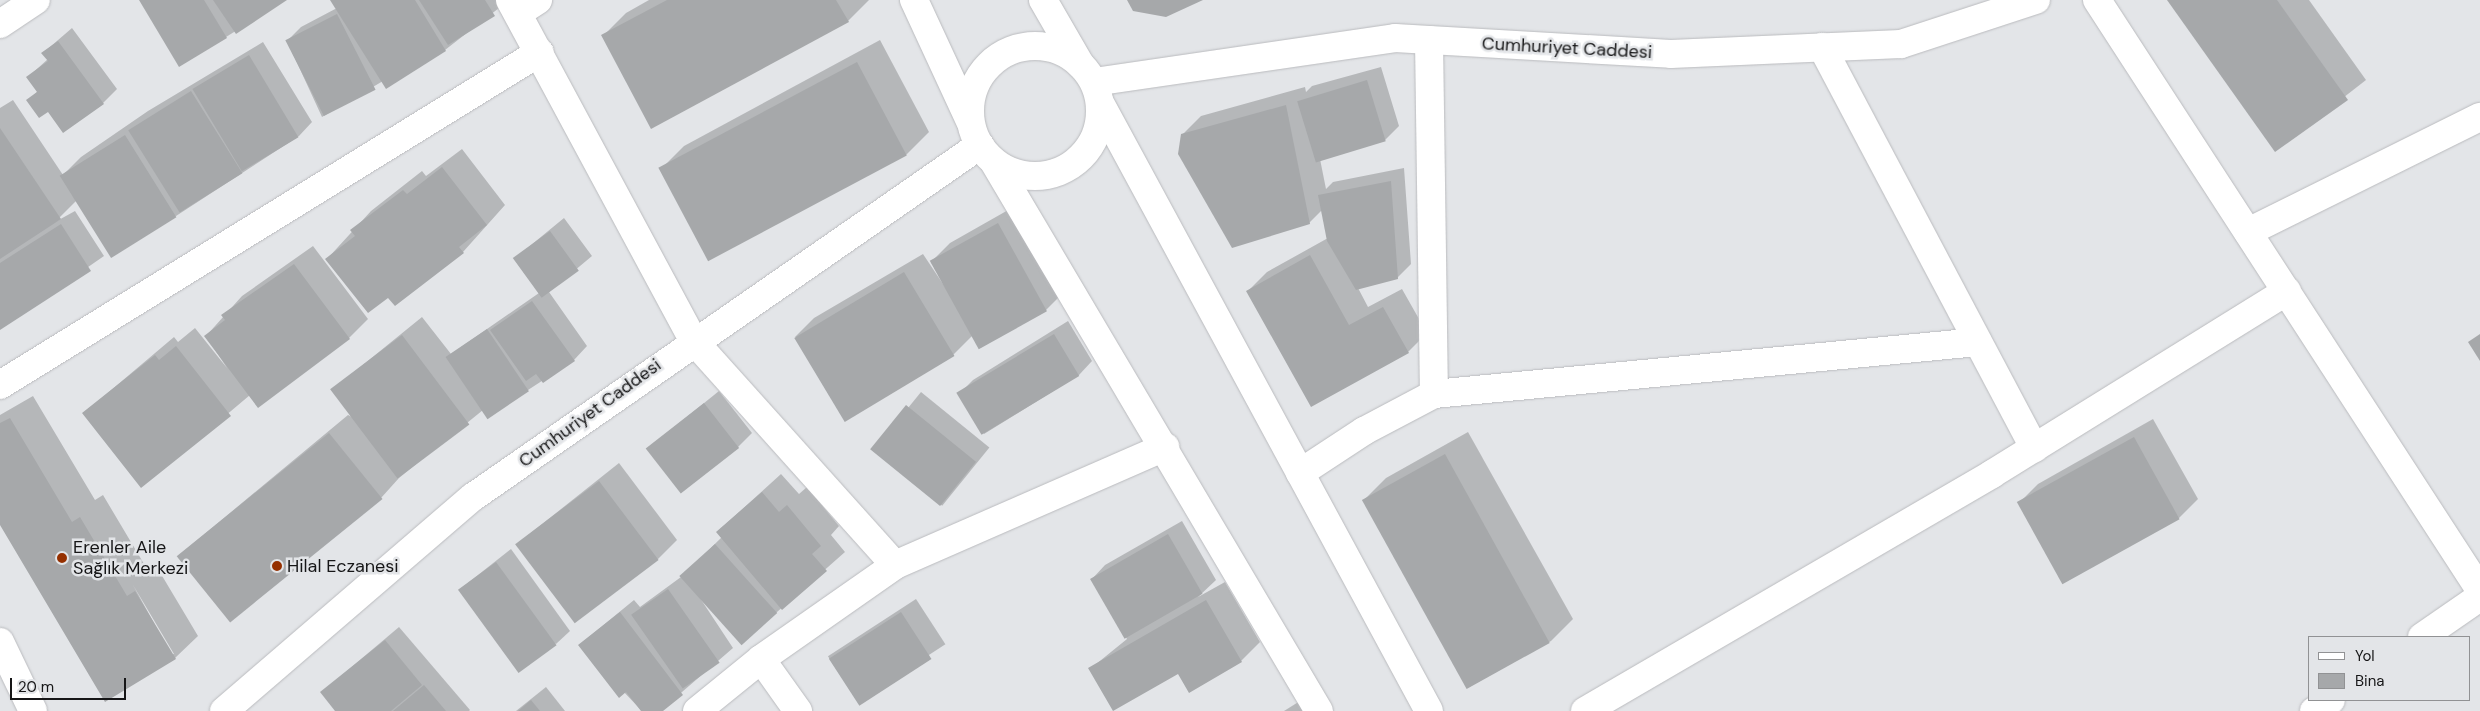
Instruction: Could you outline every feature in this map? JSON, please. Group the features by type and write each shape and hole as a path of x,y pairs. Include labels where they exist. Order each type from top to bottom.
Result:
{"street":[{"path":"0,24 36,0"},
{"path":"914,0 982,144 1165,447 1319,711"},
{"path":"1043,0 1092,83 1429,711"},
{"name":"Cumhuriyet Caddesi","path":"1092,83 1395,38 1671,54 1901,44 2036,0"},
{"path":"2097,0 2287,292 2476,576"},
{"path":"522,4 540,52 694,340 895,566"},
{"path":"1429,40 1434,394"},
{"path":"1049,47 1092,83 1100,126 1091,146 1076,163 1056,174 1035,177 1013,173 982,144 974,88 996,59 1021,48 1049,47"},
{"path":"1822,47 2034,448"},
{"path":"0,385 540,52"},
{"path":"2248,232 2478,122"},
{"name":"Cumhuriyet Caddesi","path":"236,708 473,497 694,340 982,144"},
{"path":"1585,711 2034,448 2287,292"},
{"path":"1300,473 1364,431 1434,394 1978,342"},
{"path":"697,711 761,659 895,566 1165,447"},
{"path":"2423,636 2480,597"},
{"path":"0,642 33,711"},
{"path":"761,659 798,711"},
{"path":"2314,711 2329,701"}],"building":[{"path":"139,0 204,0 227,38 179,67"},
{"path":"213,0 287,0 236,34"},
{"path":"330,0 415,0 446,51 386,89"},
{"path":"419,0 485,0 495,16 448,45"},
{"path":"667,0 836,0 849,22 651,129 601,35"},
{"path":"1127,0 1203,0 1166,17 1133,11"},
{"path":"2167,0 2277,0 2348,100 2275,152"},
{"path":"337,14 376,90 324,116 285,40"},
{"path":"58,41 104,104 63,133 48,112 39,118 26,100 37,92 26,77 48,61 41,53"},
{"path":"249,55 298,137 242,171 192,89"},
{"path":"857,62 907,156 708,261 658,168"},
{"path":"1367,80 1386,141 1316,163 1297,101"},
{"path":"191,91 242,173 180,212 128,130"},
{"path":"1286,105 1310,224 1232,248 1178,154 1181,134"},
{"path":"0,128 61,219 0,259"},
{"path":"125,135 176,217 111,258 60,176"},
{"path":"442,167 487,225 459,247 464,253 395,306 388,298 368,313 325,259 355,236 350,230 403,190 407,194"},
{"path":"1391,181 1398,279 1356,290 1327,241 1318,195"},
{"path":"998,223 1047,311 979,349 930,261"},
{"path":"61,224 91,271 0,330 0,263"},
{"path":"550,231 579,271 542,298 513,258"},
{"path":"1310,255 1349,325 1383,307 1409,353 1311,407 1246,291"},
{"path":"294,264 350,339 258,408 204,336 225,320 221,315"},
{"path":"904,272 954,356 845,422 794,338"},
{"path":"532,301 575,361 543,383 536,374 526,381 490,330"},
{"path":"487,329 529,391 487,419 446,357"},
{"path":"1054,334 1079,376 982,435 956,393"},
{"path":"2480,334 2480,361 2468,342"},
{"path":"402,335 469,424 398,479 330,389"},
{"path":"176,346 231,416 141,488 82,413 155,355 159,360"},
{"path":"704,403 739,448 681,493 646,449"},
{"path":"906,405 976,462 940,506 870,449"},
{"name":"Erenler Aile Sağlık Merkezi","path":"10,418 72,522 80,517 127,596 135,591 176,659 105,702 0,525 0,423"},
{"path":"329,433 382,499 230,622 177,556"},
{"path":"2134,437 2180,519 2062,584 2017,502"},
{"path":"1445,454 1550,643 1467,689 1362,500"},
{"path":"599,481 659,560 575,623 515,544"},
{"path":"762,492 779,512 787,505 821,546 812,554 827,571 782,610 716,532"},
{"path":"1168,534 1202,594 1125,639 1090,579"},
{"path":"715,544 777,613 742,645 679,576"},
{"path":"496,562 557,645 519,673 458,590"},
{"path":"668,589 720,663 683,689 631,615"},
{"path":"1206,600 1242,662 1189,693 1178,674 1113,711 1088,668"},
{"path":"620,612 683,695 663,711 641,711 626,692 619,698 578,645"},
{"path":"901,612 931,659 859,706 829,659"},
{"path":"385,640 422,685 391,711 335,711 320,692"},
{"path":"424,685 446,711 393,711"},
{"path":"531,700 540,711 518,711"}],"place":[{"name":"Erenler Aile Sağlık Merkezi","path":"62,558"},
{"name":"Hilal Eczanesi","path":"277,566"}]}
